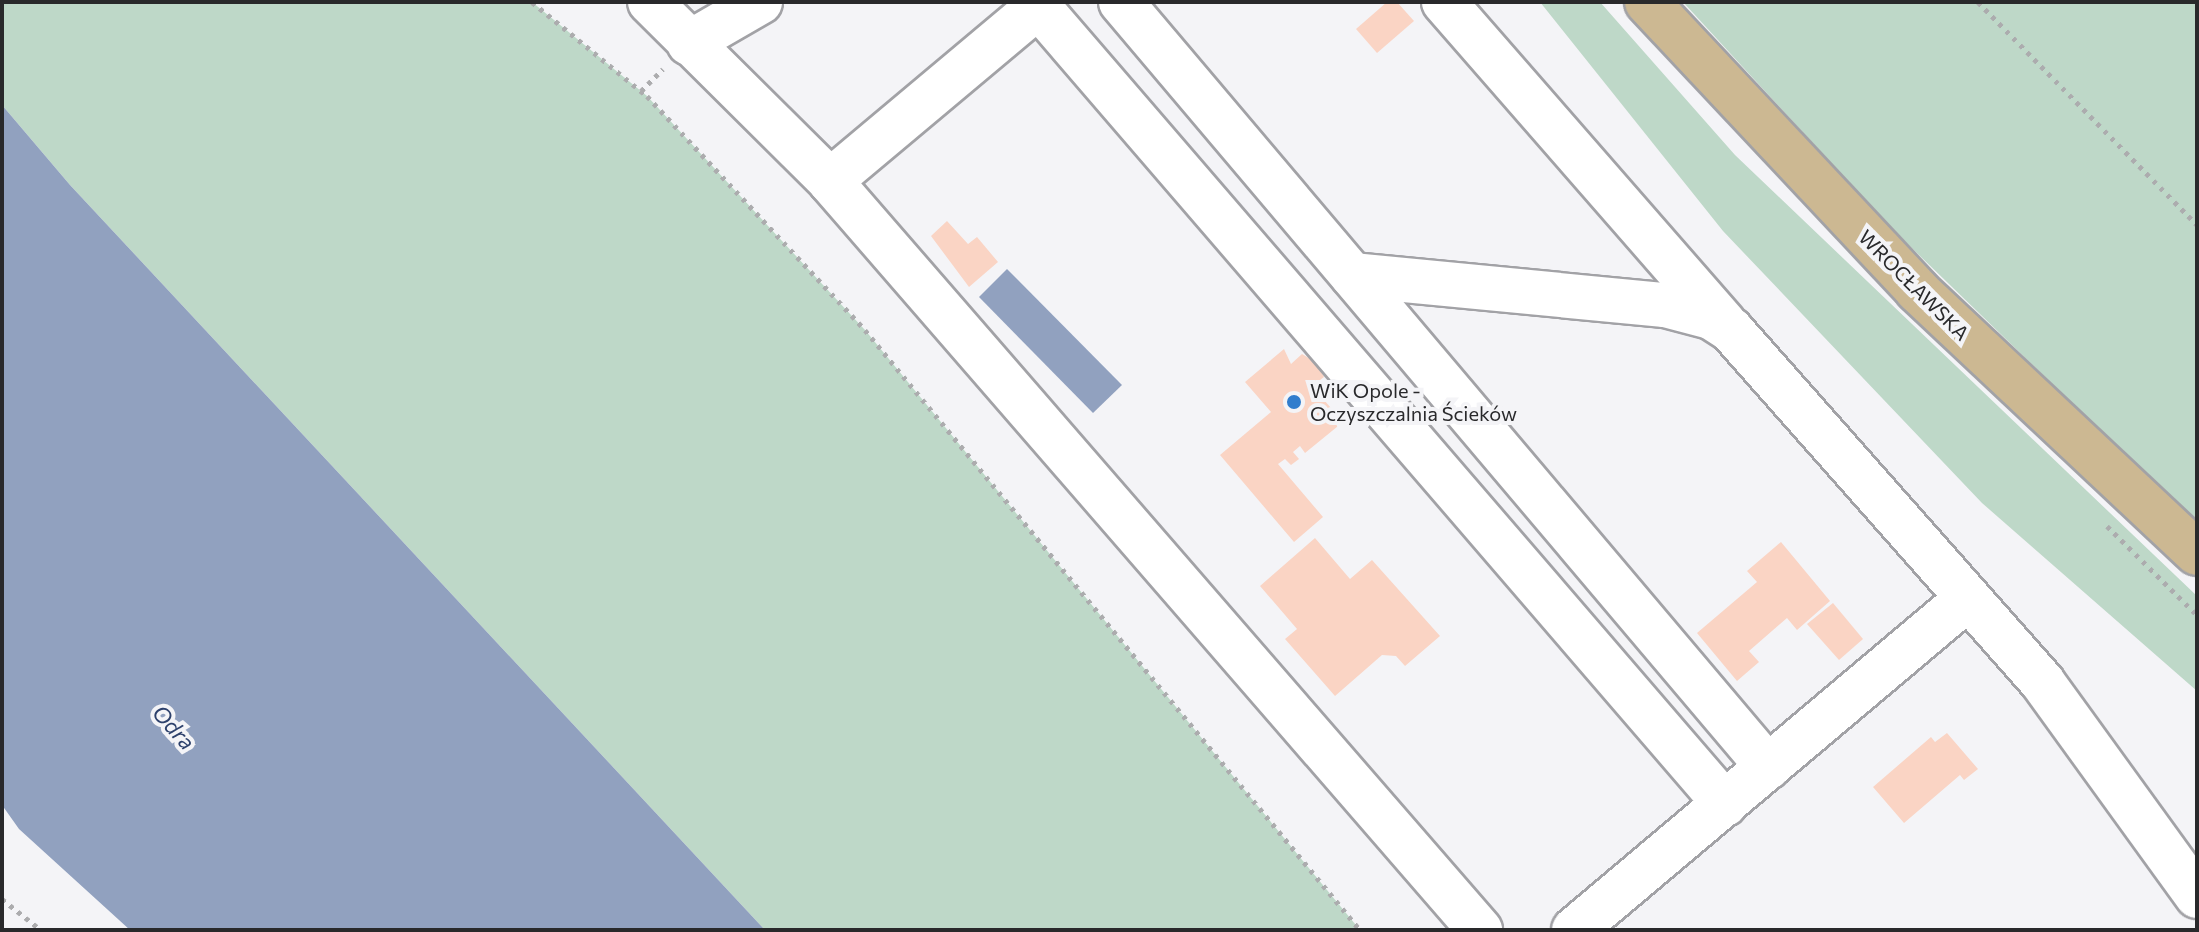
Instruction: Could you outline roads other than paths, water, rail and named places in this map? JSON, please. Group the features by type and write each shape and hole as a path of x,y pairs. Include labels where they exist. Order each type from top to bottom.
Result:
{"main road":[{"name":"WROCŁAWSKA","path":"1647,2 1917,290 2197,553"}],"street":[{"path":"650,2 830,181 1480,930"},
{"path":"689,43 760,2"},
{"path":"1121,2 1768,767"},
{"path":"1434,3 1731,330 2043,683 2197,896"},
{"path":"830,181 1040,4 1725,804"},
{"path":"1352,275 1665,305 1711,317 1731,330"},
{"path":"1574,930 1968,598"}],"water":[{"name":"Odra","path":"2,105 70,185 765,930 130,930 19,829 2,805"},
{"path":"1007,269 1122,385 1093,413 979,297"}],"place":[{"name":"WiK Opole - Oczyszczalnia Ścieków","path":"1294,402"}]}
